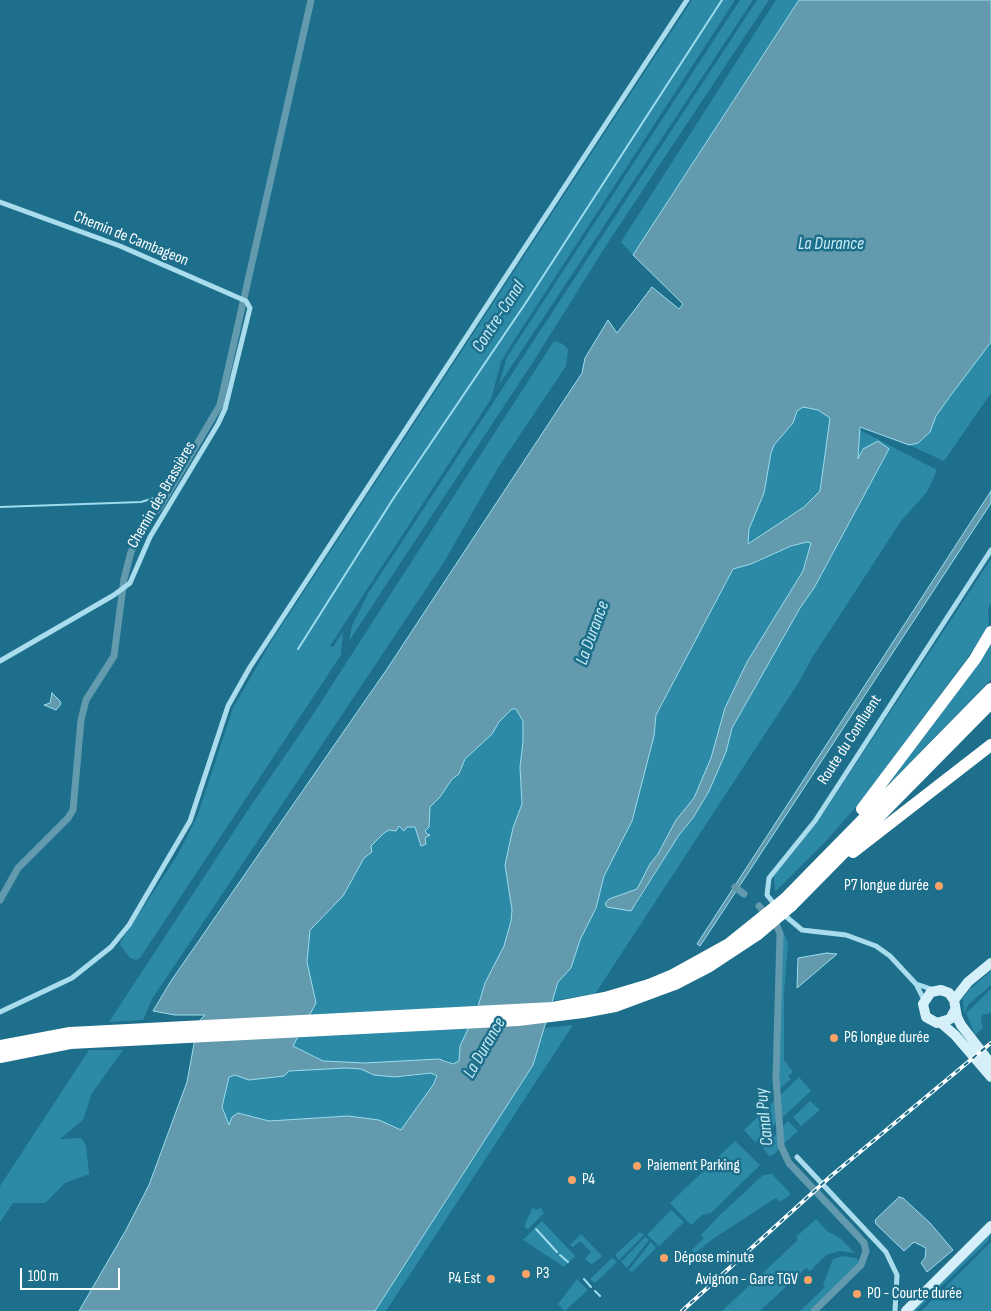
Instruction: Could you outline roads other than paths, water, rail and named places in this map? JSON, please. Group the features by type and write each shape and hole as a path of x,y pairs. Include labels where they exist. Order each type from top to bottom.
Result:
{"highway":[{"path":"837,844 853,819 884,782 975,659 991,632"},
{"path":"788,902 837,844 991,689"},
{"path":"812,884 991,703"},
{"path":"0,1046 70,1038 544,1009 627,993 673,975 730,944 812,884 991,745"},
{"path":"0,1057 70,1038"}],"street":[{"path":"0,1012 72,978 111,947 128,924 190,821 228,706 250,667 687,0"},
{"name":"Chemin de Cambageon","path":"0,202 120,246 246,301"},
{"name":"Chemin des Brassières","path":"0,661 120,591 133,578 150,537 226,408 246,301"},
{"name":"Route du Confluent","path":"916,984 890,956 867,942 838,933 810,932 797,928 768,898 766,892 769,878 815,821 991,550"},
{"path":"968,982 927,995 924,1000 923,1009 926,1017 934,1022 941,1023 950,1019 955,1005 968,982 991,963"},
{"path":"916,984 941,991 955,1005 967,1034 991,1064"},
{"path":"916,984 924,1000"},
{"path":"941,1023 955,1035 991,1077"},
{"path":"797,1157 886,1252 897,1275 895,1311"},
{"path":"906,1311 991,1226"}],"water":[{"name":"La Durance","path":"799,0 991,0 991,342 936,416 930,432 918,443 909,445 860,427 858,459 863,449 878,441 889,449 814,588 800,608 732,728 726,752 709,791 631,911 607,907 605,904 609,899 637,889 676,820 694,798 711,758 725,708 747,662 803,571 811,543 807,542 791,546 751,564 733,569 656,715 654,736 632,821 604,876 596,908 580,940 571,968 558,982 533,1065 375,1311 79,1311 126,1230 149,1185 187,1082 198,1022 205,1015 175,1015 153,1011 171,981 387,669 582,373 585,358 608,320 617,333 652,287 679,309 683,304 633,255","holes":["803,407 818,410 830,418 820,491 804,507 748,544 749,529 764,493 774,445 793,423 797,411","512,709 516,709 523,721 520,767 522,804 513,828 505,865 512,910 511,921 504,946 485,983 477,1010 460,1046 459,1061 453,1064 439,1059 364,1063 323,1061 293,1046 316,1003 307,962 310,930 343,896 364,858 372,852 371,846 384,833 389,830 396,831 399,826 404,831 407,827 415,827 421,846 426,844 425,838 430,835 425,831 429,827 430,807 440,797 452,779 459,774 465,759 492,734 499,722","347,1068 361,1069 374,1075 395,1077 431,1073 437,1076 433,1085 401,1130 379,1120 348,1116 269,1121 238,1113 232,1117 229,1125 222,1107 229,1077 235,1075 249,1080 284,1076 289,1071"]},
{"path":"991,491 991,503 700,946 697,944"},
{"path":"52,693 61,704 56,710 44,705 50,703"},
{"path":"827,953 837,954 797,988 798,958"},
{"path":"899,1197 903,1198 930,1223 953,1250 927,1272 921,1263 925,1258 926,1248 914,1242 904,1251 876,1224 875,1220"}],"waterway":[{"path":"0,900 18,868 68,818 73,810 81,720 86,700 114,656 124,579 131,552 145,525 161,505 220,405 311,0"},
{"name":"Contre-Canal","path":"298,649 393,499 527,301 722,0"},
{"path":"0,507 141,502 167,494"},
{"name":"Canal Puy","path":"735,887 744,894"},
{"name":"Canal Puy","path":"759,906 777,926 780,934 776,1078 781,1146 789,1163 864,1243 866,1251 861,1265 814,1311"},
{"path":"536,1229 557,1252"},
{"path":"560,1255 568,1262"},
{"path":"584,1279 591,1287"},
{"path":"595,1291 600,1296"}],"railway":[{"path":"682,1311 831,1176 991,1043"}],"place":[{"name":"P7 longue durée","path":"939,886"},
{"name":"P6 longue durée","path":"834,1038"},
{"name":"Paiement Parking","path":"637,1166"},
{"name":"P4","path":"572,1180"},
{"name":"Dépose minute","path":"664,1258"},
{"name":"P3","path":"526,1274"},
{"name":"P4 Est","path":"491,1279"},
{"name":"Avignon - Gare TGV","path":"808,1280"},
{"name":"P0 - Courte durée","path":"857,1294"}]}
